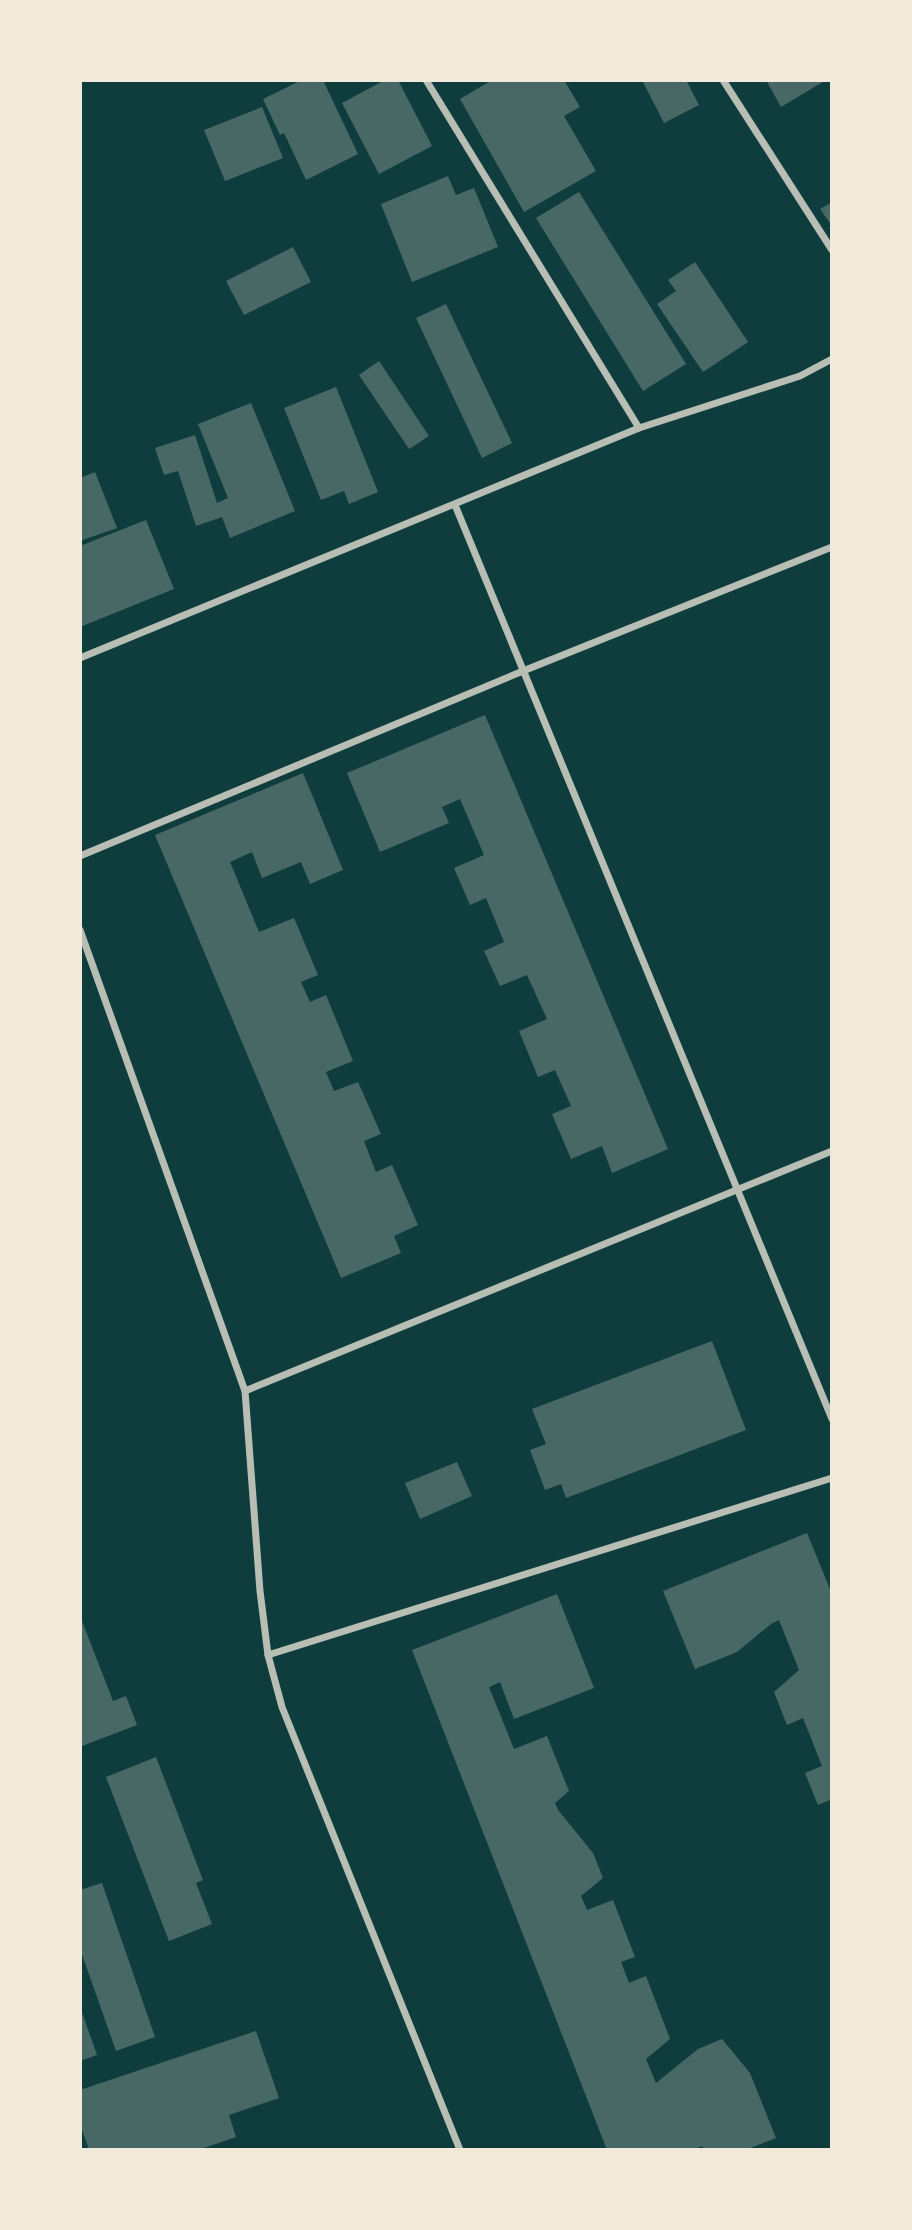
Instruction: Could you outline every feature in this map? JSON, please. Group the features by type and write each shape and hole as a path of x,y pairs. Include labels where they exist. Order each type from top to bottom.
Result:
{"street":[{"path":"426,80 639,428"},
{"path":"723,80 831,250"},
{"path":"80,658 639,428 800,376 831,359"},
{"path":"455,505 831,1416"},
{"path":"80,856 523,671 831,547"},
{"path":"80,930 245,1391 260,1591 268,1655 282,1707 460,2150"},
{"path":"245,1391 831,1151"},
{"path":"268,1655 831,1478"}],"building":[{"path":"302,80 323,80 358,154 306,180 284,133 280,135 263,99"},
{"path":"385,80 398,80 432,146 379,174 342,103"},
{"path":"492,80 564,80 580,107 564,116 596,171 524,212 460,99"},
{"path":"642,80 686,80 699,105 664,123"},
{"path":"766,80 826,80 781,107"},
{"path":"262,107 283,158 225,181 204,130"},
{"path":"448,176 456,195 474,188 498,247 412,282 381,204"},
{"path":"579,192 686,364 643,391 536,218"},
{"path":"832,202 832,226 820,209"},
{"path":"293,247 311,282 244,315 226,281"},
{"path":"695,262 748,342 703,372 657,304 676,291 668,280"},
{"path":"446,304 512,443 482,458 416,318"},
{"path":"379,361 429,436 409,449 359,375"},
{"path":"336,387 378,492 349,504 344,491 321,500 284,408"},
{"path":"251,403 295,511 230,538 222,517 196,526 178,471 164,475 155,448 195,435 217,503 228,498 198,424"},
{"path":"95,472 117,528 80,541 80,478"},
{"path":"146,520 174,589 80,627 80,546"},
{"path":"485,715 668,1149 612,1173 602,1146 571,1159 552,1114 571,1106 555,1070 538,1077 519,1031 547,1019 527,975 500,986 484,951 504,942 486,898 470,905 454,868 484,855 460,799 442,807 449,823 380,852 347,773"},
{"path":"303,773 343,870 310,884 301,862 262,878 252,852 230,862 259,932 294,918 318,975 301,982 310,1002 326,995 353,1061 326,1072 334,1091 358,1082 381,1134 364,1141 376,1172 392,1165 418,1225 394,1236 401,1253 341,1278 155,835"},
{"path":"712,1341 746,1430 566,1498 561,1484 545,1490 530,1450 546,1444 532,1409"},
{"path":"457,1462 472,1496 420,1519 405,1483"},
{"path":"807,1533 832,1594 832,1799 818,1805 805,1773 822,1766 803,1718 787,1725 774,1692 799,1670 779,1620 737,1652 695,1669 663,1591"},
{"path":"557,1594 594,1688 514,1719 500,1682 489,1687 514,1749 547,1736 569,1791 555,1803 593,1853 603,1878 581,1896 587,1910 613,1900 635,1957 621,1962 629,1983 646,1976 670,2039 646,2059 656,2083 698,2049 722,2039 750,2073 776,2138 745,2150 704,2150 702,2146 693,2150 607,2150 412,1650"},
{"path":"80,1616 113,1701 126,1696 137,1725 82,1746 80,1741"},
{"path":"156,1757 203,1880 196,1883 212,1924 169,1941 106,1777"},
{"path":"102,1883 155,2037 116,2051 80,1949 80,1890"},
{"path":"80,2007 97,2055 80,2061"},
{"path":"256,2031 279,2098 229,2115 236,2137 198,2150 89,2150 80,2124 80,2090"}]}
